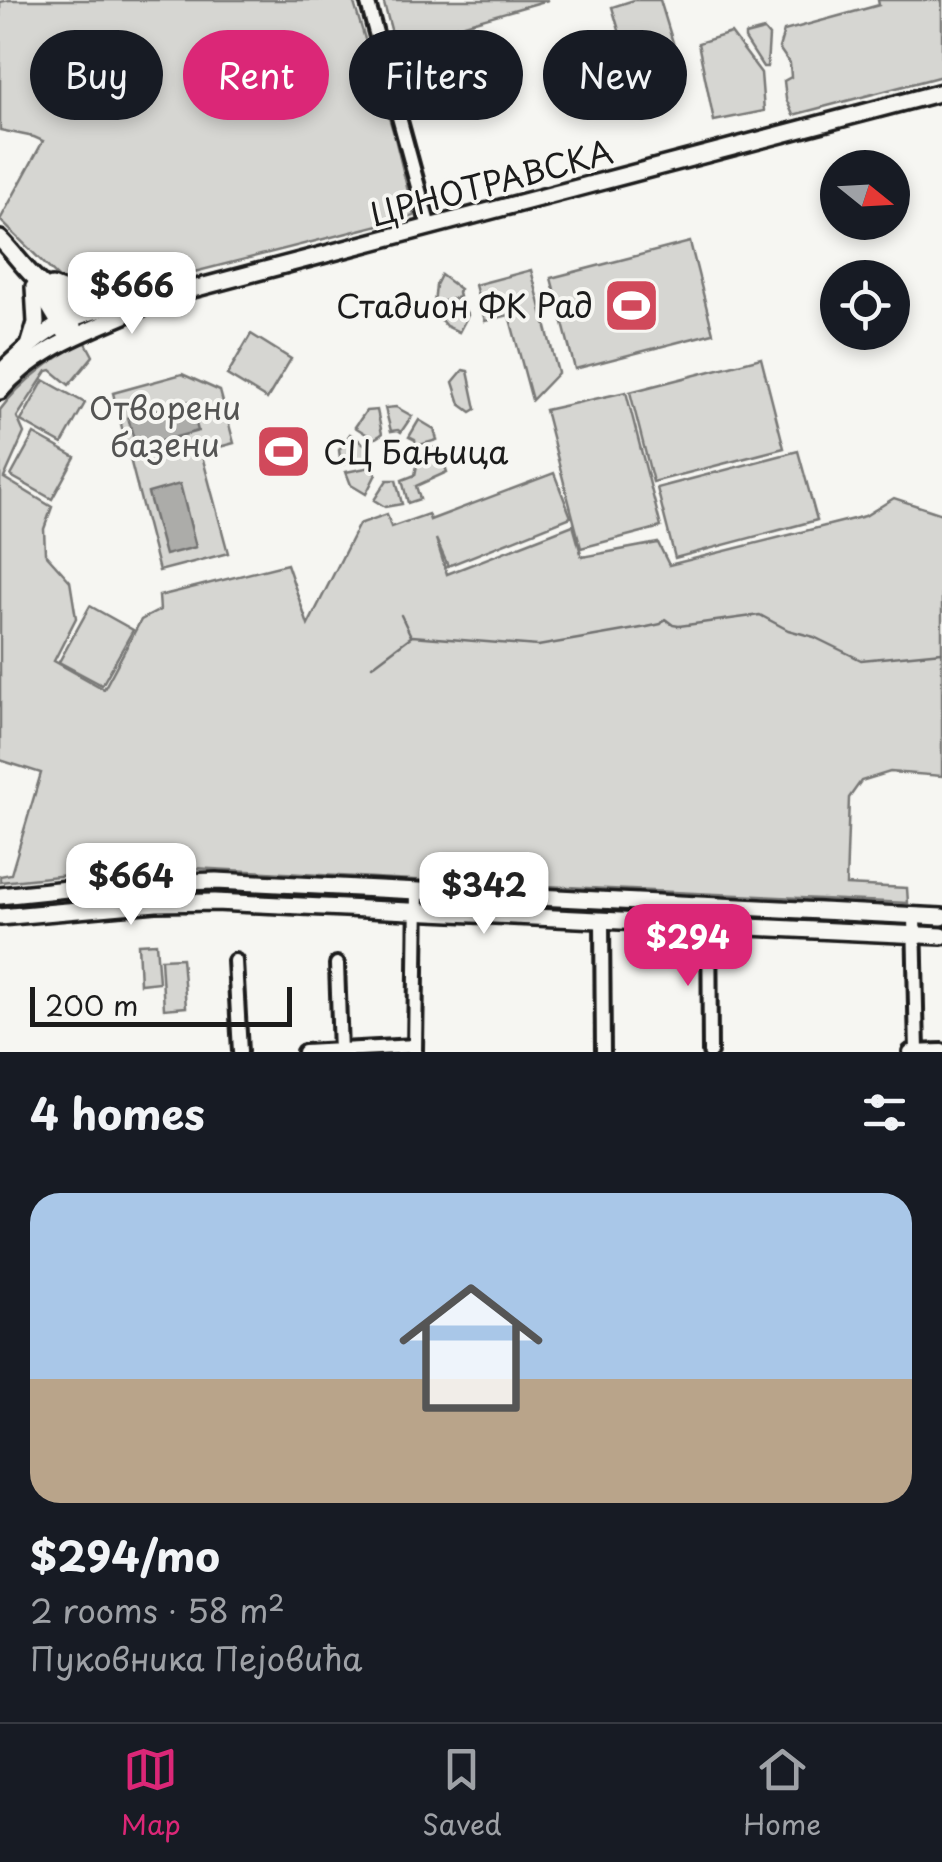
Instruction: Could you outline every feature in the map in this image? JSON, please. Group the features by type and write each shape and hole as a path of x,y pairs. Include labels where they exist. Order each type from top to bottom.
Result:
{"main road":[{"name":"ЦРНОТРАВСКА","path":"0,373 29,346 120,305 942,92"},
{"path":"0,240 62,301 69,329"},
{"path":"32,275 81,298 120,305"},
{"path":"29,346 36,323 32,275"},
{"name":"ЦРНОТРАВСКА","path":"0,391 69,329 170,295"},
{"path":"0,896 115,884 216,881 942,918"},
{"path":"115,884 117,906"},
{"path":"20,894 23,914"},
{"path":"0,917 214,902 942,936"}],"street":[{"path":"368,0 429,227"},
{"path":"304,1052 415,1049 418,890"},
{"path":"709,907 710,1052"},
{"path":"914,916 914,1052 942,1051"},
{"path":"602,921 603,1052"},
{"path":"235,961 240,1052"},
{"path":"337,964 340,1051"}],"green space":[{"path":"353,0 362,30 349,30 349,120 390,120 414,216 120,294 88,294 69,288 0,220 43,141 0,130 0,2"},
{"path":"383,0 548,0 444,30 391,30"},
{"path":"634,0 660,0 669,30 619,30 612,7"},
{"path":"878,0 942,0 942,76 793,115 784,81 791,77 790,64 779,48 784,31 879,5"},
{"path":"764,30 769,36 767,67 763,67 745,39 745,35"},
{"path":"731,33 761,73 764,111 714,121 698,43"},
{"name":"Стадион ФК Рад","path":"690,242 713,333 575,369 551,278"},
{"path":"531,270 558,373 532,400 509,315 485,321 475,285"},
{"path":"441,275 460,289 459,297 434,304 436,285"},
{"path":"463,307 468,315 459,332 446,326 436,314"},
{"path":"251,334 291,359 267,399 227,375"},
{"path":"85,341 93,356 69,385 47,371 17,417 24,433 4,478 52,507 44,529 45,553 70,581 76,618 54,661 104,689 141,620 160,610 159,596 287,564 308,625 359,524 387,514 391,527 428,514 430,520 554,473 571,517 448,566 436,539 447,574 573,525 582,557 658,543 669,565 865,516 894,498 942,514 942,776 890,772 861,781 849,798 846,885 907,888 908,903 156,866 0,882 0,876 11,874 41,773 0,760 0,410 39,371"},
{"path":"761,358 784,448 653,482 630,392"},
{"path":"463,370 468,371 476,409 471,412 460,404 453,382"},
{"name":"Отворени базени","path":"182,374 220,391 234,443 201,452 228,553 159,571 113,393"},
{"path":"44,380 85,403 62,444 21,421"},
{"path":"626,392 661,527 581,548 545,410"},
{"path":"396,407 412,416 401,432 391,431 385,408"},
{"path":"377,410 382,434 374,439 355,427 366,411"},
{"path":"419,420 434,429 437,440 416,446 409,437"},
{"path":"34,434 75,457 52,499 11,476"},
{"path":"350,434 370,448 368,458 341,465 339,450"},
{"path":"439,447 447,472 416,486 420,499 408,503 402,480 415,475 420,451"},
{"path":"798,451 817,520 675,558 657,488"},
{"path":"371,467 376,474 366,494 351,485 346,472"},
{"path":"387,480 396,480 402,504 385,507 374,500"},
{"path":"90,606 133,630 102,685 59,662"},
{"path":"156,943 159,982 140,984 138,944"},
{"path":"182,958 186,1007 164,1009 161,959"}],"shaded area":[{"path":"190,401 198,431 136,448 128,417"},
{"path":"180,484 196,547 165,555 148,493"}],"waterway":[{"path":"401,615 411,636"},
{"path":"372,666 412,636 538,646 647,627 665,619 679,626 760,615 861,660 942,652"}],"place":[{"name":"Стадион ФК Рад","path":"632,305"},
{"name":"СЦ Бањица","path":"284,451"}]}
